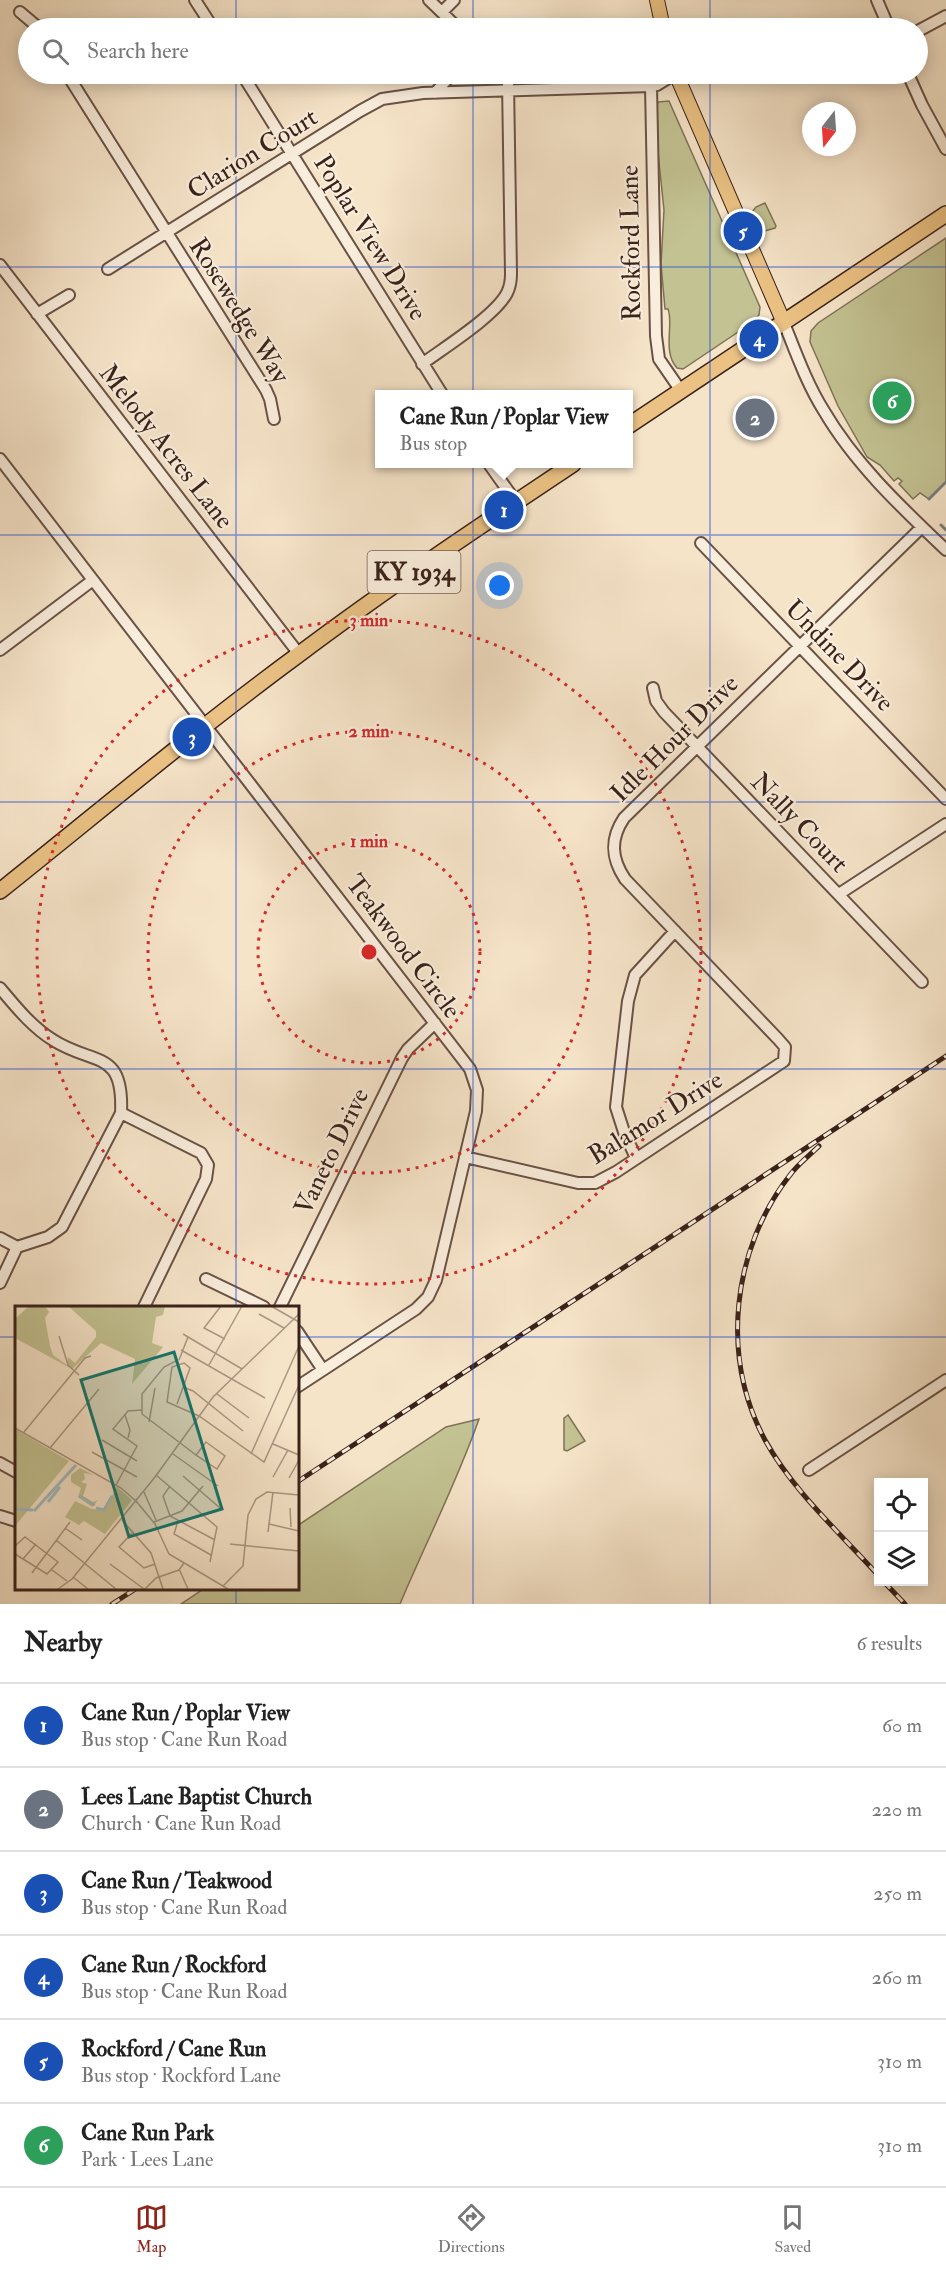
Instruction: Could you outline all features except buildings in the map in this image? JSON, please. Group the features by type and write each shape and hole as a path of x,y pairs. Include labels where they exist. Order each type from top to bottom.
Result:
{"highway":[{"path":"633,423 946,214"},
{"name":"KY 1934","path":"0,891 298,654 567,468"}],"main road":[{"path":"657,0 661,18"},
{"path":"680,84 784,323"}],"street":[{"path":"195,0 207,18"},
{"path":"429,0 448,18"},
{"path":"442,12 454,0"},
{"path":"877,0 885,18"},
{"path":"20,12 28,18"},
{"path":"928,26 946,16"},
{"name":"Rosewedge Way","path":"73,84 266,390 274,419"},
{"name":"Poplar View Drive","path":"248,84 439,390"},
{"path":"435,93 443,84"},
{"path":"422,364 489,313 504,298 509,288 511,274 508,84"},
{"name":"Clarion Court","path":"108,269 370,104 393,97 435,93 507,92 659,84"},
{"path":"912,84 946,149"},
{"name":"Rockford Lane","path":"651,86 656,336 659,359 681,391"},
{"name":"Melody Acres Lane","path":"0,265 298,654"},
{"path":"37,314 69,295"},
{"path":"784,323 824,412 867,469 946,550"},
{"name":"Teakwood Circle","path":"0,459 435,1023 470,1069 476,1082 476,1111 436,1281 428,1297 416,1309 298,1386"},
{"path":"492,468 516,502"},
{"name":"Idle Hour Drive","path":"785,1053 785,1047 778,1039 622,873 615,861 614,842 618,827 624,818 922,527"},
{"name":"Undine Drive","path":"701,543 946,799"},
{"path":"0,650 93,580"},
{"name":"Nally Court","path":"653,688 664,712 922,982"},
{"path":"839,894 946,824"},
{"path":"636,1158 616,1107 628,1001 635,975 675,931"},
{"path":"0,988 22,1014 53,1041 96,1057 112,1070 121,1088 121,1113 62,1227 48,1237 17,1247 0,1238"},
{"name":"Vaneto Drive","path":"280,1306 402,1058 408,1049 435,1023"},
{"name":"Balamor Drive","path":"465,1157 585,1184 605,1178 779,1065 784,1060 785,1053"},
{"path":"121,1113 201,1153 208,1165 206,1179 144,1306"},
{"path":"0,1283 17,1247"},
{"path":"206,1278 262,1306"},
{"path":"298,1332 323,1370"},
{"path":"809,1470 946,1380"},
{"path":"0,1464 15,1472"},
{"path":"0,1516 15,1521"}],"shaded area":[{"path":"450,84 501,84 500,87 453,88"},
{"path":"669,101 760,307 759,315 753,322 683,369 677,368 670,354 669,315 668,309 665,309 661,264 664,210 658,153 657,106 658,102"},
{"path":"765,203 776,226 761,232 752,212 756,207"},
{"path":"946,238 946,482 929,499 920,493 913,499 899,484 902,481 898,478 894,481 880,465 867,457 838,406 810,342 811,331 818,323"},
{"path":"568,1415 585,1441 567,1451 564,1450 564,1418"},
{"path":"479,1419 400,1604 181,1604 204,1589 298,1589 298,1525 446,1427"}],"waterway":[{"path":"929,499 946,482"},
{"path":"941,525 946,530"}],"railway":[{"path":"298,1481 946,1056"},
{"path":"819,1146 790,1175 770,1204 755,1236 745,1269 739,1304 738,1339 742,1374 751,1408 776,1459 803,1494 874,1571"},
{"path":"888,1586 905,1604"},
{"path":"112,1604 135,1589"}],"place":[{"name":"Rockford / Cane Run","path":"743,231"},
{"name":"Cane Run / Rockford","path":"759,339"},
{"name":"Cane Run Park","path":"892,401"},
{"name":"Lees Lane Baptist Church","path":"755,418"},
{"name":"Cane Run / Poplar View","path":"504,510"},
{"name":"Cane Run / Teakwood","path":"192,737"}]}
